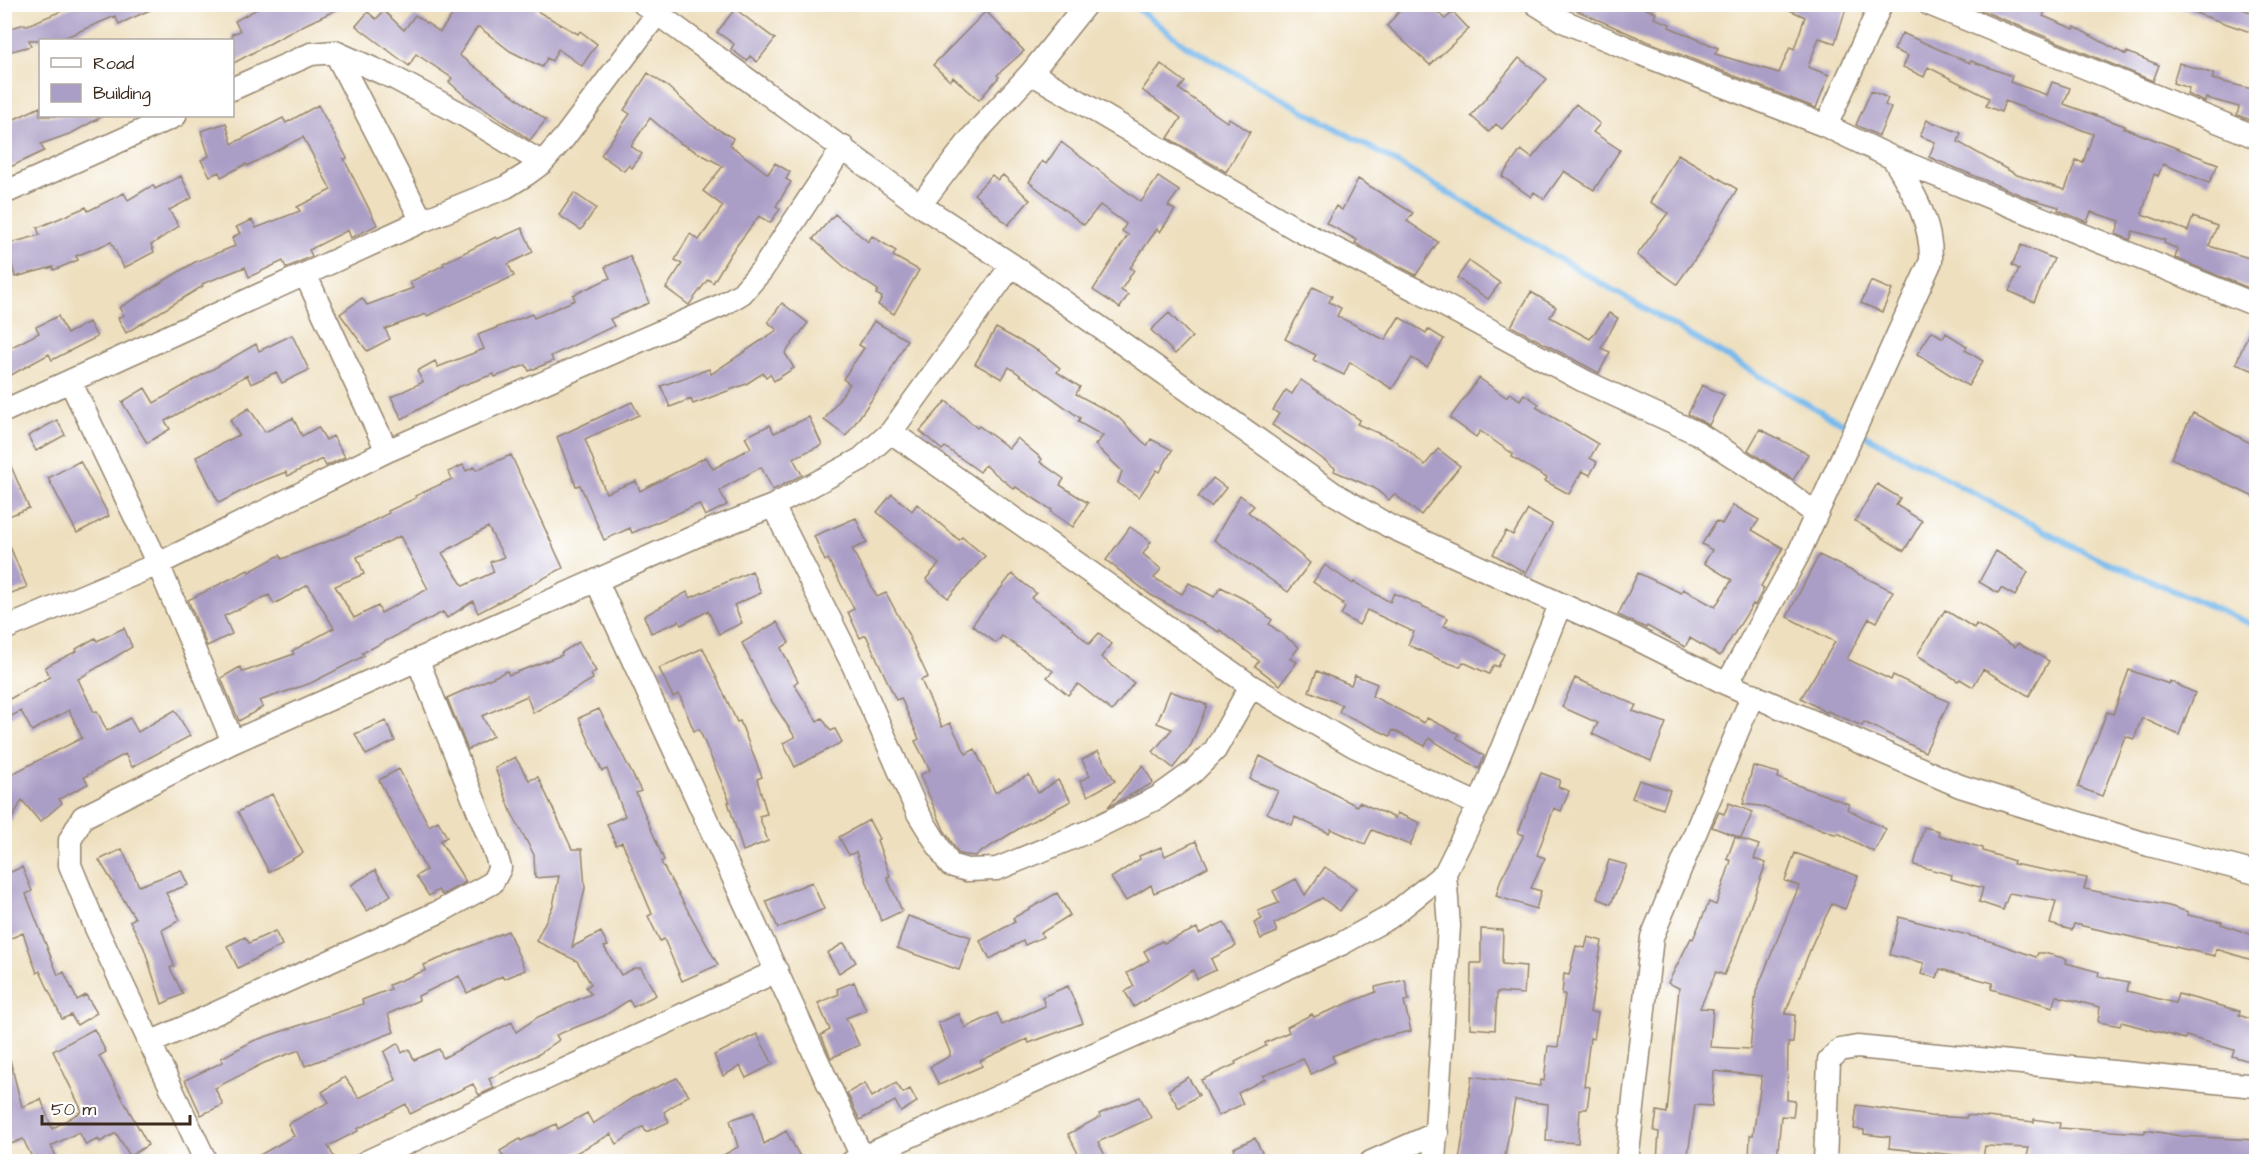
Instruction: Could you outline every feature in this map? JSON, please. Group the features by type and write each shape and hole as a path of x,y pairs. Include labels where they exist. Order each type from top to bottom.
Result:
{"street":[{"path":"920,205 973,136 1031,73 1086,4"},
{"path":"1536,4 1563,21 1596,35 1826,126 1893,158 2256,305"},
{"path":"1826,126 1881,4"},
{"path":"1929,4 2256,137"},
{"path":"4,411 306,276 422,221 506,187 542,162 610,79 651,9 920,205 1012,265 1333,493 1389,526 1633,637 1727,684 1960,786 2149,845 2256,873"},
{"path":"234,88 311,54 335,52 396,80 467,117 542,162"},
{"path":"335,52 422,221"},
{"path":"1031,73 1298,230 1418,291 1584,381 1699,434 1783,489 1816,514"},
{"path":"4,193 173,117"},
{"path":"4,629 159,564 387,451 701,315 742,293 762,270 843,147"},
{"path":"1727,684 1776,599 1931,261 1932,239 1923,209 1893,158"},
{"path":"206,1161 70,865 70,840 83,818 233,742 703,533 773,506 861,459 891,432 1012,265"},
{"path":"306,276 387,451"},
{"path":"70,381 159,564 233,742"},
{"path":"891,432 1251,686 1354,746 1479,805"},
{"path":"773,506 854,667 918,813 950,865 966,870 997,869 1089,831 1157,798 1193,772 1215,750 1251,686"},
{"path":"597,582 777,972 857,1159 1341,944 1390,917 1445,873 1479,805 1560,605"},
{"path":"150,1043 441,910 492,883 501,868 418,661"},
{"path":"1627,1161 1652,936 1753,694"},
{"path":"1434,1161 1449,926 1445,873"},
{"path":"366,1161 777,972"},
{"path":"1825,1161 1829,1060 1840,1050 1857,1047 2256,1086"},
{"path":"1371,1161 1437,1133"}],"building":[{"path":"79,4 163,4 119,24 115,16 61,39 29,40 31,46 4,53 4,30 25,24 25,26"},
{"path":"266,4 349,4 302,26 234,63 232,34 240,31 235,21"},
{"path":"460,4 539,4 535,10 578,34 580,31 597,44 582,66 558,49 552,61 547,58 542,67 510,51 479,27 476,29 459,55 546,120 530,140 466,97 449,82 452,78 416,54 409,66 356,26 368,12 376,19 384,11 404,30 415,15 440,32"},
{"path":"1405,4 1429,4 1445,19 1453,12 1469,29 1430,65 1387,26"},
{"path":"1562,4 1634,4 1656,13 1654,18 1670,24 1669,27 1718,48 1715,54 1779,73 1790,47 1794,49 1805,17 1777,4 1831,4 1846,9 1835,43 1819,38 1808,67 1829,75 1816,108 1644,40"},
{"path":"1966,4 2035,4 2046,9 2043,16 2074,29 2075,27 2126,55 2127,52 2159,65 2153,81"},
{"path":"2179,4 2244,4 2242,9 2256,14 2256,34 2178,7"},
{"path":"735,9 775,39 757,62 750,56 747,61 731,49 734,44 717,32"},
{"path":"986,11 1024,51 997,75 999,77 979,100 953,77 950,81 933,65"},
{"path":"1902,33 1970,63 1971,61 2012,76 2010,82 2047,95 2052,82 2070,88 2064,104 2218,164 2209,183 2163,164 2158,176 2154,174 2142,214 2188,231 2193,217 2217,226 2209,246 2256,260 2256,291 2175,258 2178,249 2164,243 2165,240 2133,231 2130,240 2116,234 2120,221 2091,212 2087,222 2058,210 2059,207 2028,198 1929,157 1935,142 1920,136 1927,120 1961,133 1958,142 2017,175 2065,190 2076,160 2083,163 2093,134 2005,101 2001,112 1986,106 1989,98 1928,67 1924,77 1903,67 1908,56 1894,50"},
{"path":"1519,58 1547,79 1502,129 1496,124 1489,132 1471,116"},
{"path":"2179,63 2214,74 2212,79 2256,90 2256,122 2237,115 2239,107 2206,98 2205,102 2187,94 2189,88 2173,83"},
{"path":"1161,64 1185,82 1179,89 1227,122 1229,118 1250,132 1226,172 1168,138 1181,118 1142,90"},
{"path":"648,73 668,87 712,126 733,138 730,145 768,174 775,163 790,172 786,179 791,182 776,206 780,209 770,223 759,216 731,253 713,283 708,279 689,305 666,288 682,264 675,260 690,234 699,240 723,206 703,191 723,166 680,143 650,118 631,146 642,154 632,168 629,165 624,171 601,155 630,114 624,110"},
{"path":"1871,91 1888,98 1885,105 1891,108 1879,136 1856,125"},
{"path":"1576,104 1600,124 1593,132 1620,150 1594,190 1564,171 1544,199 1534,192 1531,197 1502,176 1521,150 1532,158"},
{"path":"318,105 347,158 344,159 377,225 351,238 348,230 309,250 312,256 286,268 283,261 249,277 245,267 202,284 203,286 126,333 118,318 124,315 119,308 195,262 235,246 232,238 240,233 236,227 252,220 256,228 300,211 297,207 331,190 303,137 221,177 219,172 210,176 201,160 209,156 201,131 226,123 232,144 283,118 286,123"},
{"path":"39,107 39,117 101,117 72,133 41,144 44,151 4,170 4,124"},
{"path":"1061,142 1141,202 1158,177 1179,191 1168,206 1175,210 1160,232 1157,229 1130,268 1134,270 1121,290 1128,295 1120,308 1093,290 1128,235 1122,231 1126,224 1100,205 1084,225 1029,182 1042,161 1046,164"},
{"path":"1678,154 1737,189 1702,249 1677,284 1637,255 1668,213 1650,202"},
{"path":"992,175 998,180 1003,175 1030,200 1008,225 974,194"},
{"path":"181,176 192,198 169,210 179,226 151,245 154,252 124,268 111,242 76,256 78,260 54,270 53,267 15,277 7,244 40,235 37,228 86,207 88,211 124,193 128,200 153,185 155,189"},
{"path":"1358,179 1413,213 1407,221 1438,242 1416,275 1360,246 1355,243 1357,240 1326,223 1336,206 1342,210"},
{"path":"574,193 596,208 581,230 559,215"},
{"path":"835,214 868,242 872,236 896,251 893,256 919,270 894,314 878,305 882,297 876,294 878,290 848,270 813,239"},
{"path":"522,228 533,252 508,264 514,276 427,316 426,314 385,329 390,339 367,351 340,314 362,298 367,305 413,288 410,282 444,265 443,263 496,237 497,239"},
{"path":"2021,245 2054,259 2034,302 2009,291 2019,269 2012,265"},
{"path":"630,256 649,303 610,319 614,326 551,356 553,361 529,371 526,365 495,377 494,374 458,387 402,419 391,397 423,382 417,371 435,361 438,367 484,349 478,335 532,314 534,318 575,300 573,295 610,278 605,267"},
{"path":"1469,261 1500,283 1488,299 1457,278"},
{"path":"1871,281 1892,290 1882,312 1861,303"},
{"path":"1313,287 1332,296 1329,302 1341,308 1337,316 1385,340 1399,317 1426,333 1428,329 1444,339 1427,367 1412,358 1392,389 1350,362 1344,375 1313,360 1316,355 1285,339"},
{"path":"1531,292 1556,307 1550,317 1590,339 1609,313 1618,318 1601,348 1610,352 1599,373 1511,326"},
{"path":"782,303 808,323 785,353 794,368 774,381 770,374 766,377 763,373 746,384 693,404 691,399 670,407 661,386 709,369 711,374 777,330 768,322"},
{"path":"1169,313 1192,337 1175,354 1151,330"},
{"path":"58,316 67,334 89,322 97,337 52,360 49,354 4,379 4,351 39,333 36,327"},
{"path":"2256,318 2256,372 2236,363"},
{"path":"874,321 907,340 887,378 846,436 824,420 850,384 843,379 864,348 859,345"},
{"path":"996,328 1040,352 1060,368 1057,372 1080,387 1076,394 1117,416 1147,446 1151,439 1172,450 1160,472 1157,470 1139,497 1118,483 1122,471 1095,445 1103,436 1078,422 1080,418 1009,367 1002,379 975,364"},
{"path":"1932,331 1943,338 1946,333 1967,346 1965,350 1983,361 1968,386 1917,354"},
{"path":"292,335 309,370 282,383 276,372 251,384 247,375 165,421 170,429 147,443 122,402 145,388 154,403 256,344 259,351"},
{"path":"1479,378 1506,397 1510,393 1520,400 1524,394 1539,404 1536,407 1598,444 1590,458 1597,462 1590,475 1582,471 1569,494 1545,481 1547,478 1512,457 1513,454 1480,431 1476,437 1450,418"},
{"path":"1301,380 1360,420 1357,424 1394,440 1425,465 1438,449 1460,466 1421,515 1394,494 1389,500 1374,488 1334,471 1335,468 1272,425 1279,414 1273,410 1286,390 1292,394"},
{"path":"1702,385 1724,395 1709,425 1688,414"},
{"path":"946,401 977,428 979,426 1009,448 1017,438 1042,459 1040,462 1064,479 1060,485 1088,503 1073,527 1051,512 1052,510 1016,487 1014,489 985,465 980,472 945,447 942,450 920,431"},
{"path":"632,402 639,415 585,439 606,493 636,481 640,491 706,457 713,469 751,448 745,437 770,425 774,433 809,417 822,445 793,458 802,475 773,490 761,467 723,488 720,491 727,505 705,516 699,504 632,533 630,528 604,540 580,485 576,486 557,437"},
{"path":"249,408 265,432 293,418 302,436 318,427 326,440 333,436 345,457 326,466 322,459 288,476 286,472 257,483 219,503 196,457 239,435 230,420"},
{"path":"2193,413 2256,446 2256,498 2171,458"},
{"path":"57,420 65,435 36,451 28,436"},
{"path":"1760,429 1808,454 1793,480 1748,450"},
{"path":"4,450 29,508 4,518"},
{"path":"511,455 563,568 478,613 473,601 447,618 443,612 362,653 364,656 311,683 259,701 263,707 239,721 221,678 240,667 243,672 294,654 292,651 334,628 308,585 274,604 269,595 224,616 232,634 207,646 188,600 280,555 282,559 349,533 416,498 415,496 452,479 448,472 463,465 466,471 474,467 476,470","holes":["488,527 504,557 490,562 494,572 463,586 442,553","400,536 428,589 381,613 378,606 354,618 335,586 364,574 357,557"]},
{"path":"80,461 109,516 77,533 48,478"},
{"path":"1213,478 1226,488 1211,507 1198,497"},
{"path":"1877,484 1900,498 1896,505 1922,521 1904,551 1855,521"},
{"path":"892,494 912,511 917,504 959,540 962,537 985,556 948,598 926,579 939,564 877,512"},
{"path":"1240,495 1254,506 1248,512 1310,563 1288,592 1214,540"},
{"path":"1733,505 1759,520 1752,530 1783,548 1761,586 1764,588 1755,605 1753,604 1720,656 1690,638 1685,647 1647,626 1646,628 1618,615 1638,573 1681,593 1683,589 1715,607 1732,580 1704,563 1712,550 1702,544 1716,521 1722,524"},
{"path":"1528,510 1552,524 1526,573 1493,554 1506,531 1513,535"},
{"path":"856,518 867,543 852,549 877,597 886,593 906,630 928,677 921,680 942,727 950,723 966,754 975,749 995,792 1029,775 1038,793 1058,780 1071,801 1023,826 975,856 959,854 944,830 920,775 930,770 915,741 919,739 901,698 896,700 866,635 860,638 848,612 854,609 828,559 825,561 814,536"},
{"path":"1130,527 1151,542 1143,554 1161,569 1154,578 1182,594 1189,583 1214,597 1221,587 1251,603 1272,620 1269,624 1299,647 1290,659 1297,662 1280,685 1255,666 1259,661 1220,630 1219,632 1151,595 1106,560"},
{"path":"4,532 27,587 4,596"},
{"path":"1996,551 2028,572 2015,596 2001,588 1998,593 1979,582"},
{"path":"1819,555 1893,591 1877,622 1869,618 1847,659 1891,680 1893,675 1949,702 1925,752 1864,722 1862,726 1828,711 1827,713 1801,698 1835,642 1787,617"},
{"path":"1325,565 1353,584 1354,582 1390,602 1394,593 1448,618 1444,626 1472,636 1504,654 1498,667 1494,665 1489,674 1463,662 1460,667 1441,660 1408,645 1414,632 1367,610 1359,625 1341,615 1345,607 1343,603 1313,582"},
{"path":"752,571 761,593 734,605 742,623 719,634 708,611 681,625 679,621 651,633 644,616 687,592 690,598"},
{"path":"1012,574 1036,593 1031,598 1066,622 1089,644 1099,633 1112,644 1101,657 1134,683 1112,711 1078,684 1068,695 1047,677 1053,671 1002,636 996,643 972,625"},
{"path":"1945,610 1974,628 1976,624 2015,647 2018,643 2049,661 2029,696 1983,669 1973,687 1960,679 1958,681 1917,655"},
{"path":"777,622 789,643 781,648 798,681 794,684 817,721 822,718 831,731 835,729 842,742 795,767 783,743 795,737 769,697 742,643"},
{"path":"124,628 132,647 78,679 94,712 97,711 107,731 130,718 138,732 175,710 190,736 132,767 125,754 84,777 88,784 59,799 62,803 40,822 22,800 4,834 4,778 82,738 69,710 32,731 21,711 4,720 4,702 50,677 45,667 77,651 76,649 95,638 97,641"},
{"path":"579,642 596,671 591,674 593,679 533,713 527,696 482,716 493,736 468,750 447,698 507,671 509,675 562,655 561,653"},
{"path":"703,648 737,722 740,721 762,777 757,779 767,814 759,816 768,841 743,851 728,802 730,802 699,729 694,731 679,694 673,697 659,668"},
{"path":"2129,670 2169,684 2170,681 2195,693 2179,735 2142,718 2134,739 2125,736 2102,796 2078,787 2107,712 2113,714"},
{"path":"1317,671 1351,685 1355,675 1377,684 1372,696 1424,723 1427,718 1459,734 1457,738 1484,756 1479,769 1429,738 1425,746 1393,730 1390,736 1339,712 1342,705 1309,691"},
{"path":"1575,678 1636,705 1633,711 1666,723 1651,761 1592,734 1598,723 1562,707"},
{"path":"1170,691 1207,705 1191,745 1173,768 1153,752 1172,729 1157,723"},
{"path":"599,709 641,791 636,793 664,860 661,862 718,965 682,981 664,939 660,941 648,916 652,914 622,842 616,845 607,824 625,816 607,769 602,771 579,718"},
{"path":"386,721 395,741 366,755 355,734"},
{"path":"1098,751 1115,781 1088,796 1080,781 1090,776 1082,760"},
{"path":"1260,756 1357,806 1359,802 1395,818 1397,813 1420,823 1410,845 1372,830 1365,844 1331,829 1329,833 1295,817 1292,825 1267,813 1278,791 1250,779"},
{"path":"515,757 529,780 538,777 572,849 582,849 585,888 572,947 601,932 608,946 604,947 621,975 635,968 641,968 656,995 633,1007 629,1000 604,1016 556,1035 559,1040 539,1054 489,1079 494,1088 479,1095 473,1084 410,1114 406,1104 357,1129 358,1131 328,1146 336,1161 249,1161 294,1136 288,1124 329,1102 322,1092 345,1077 359,1098 396,1080 384,1052 398,1043 402,1053 409,1049 414,1060 439,1049 443,1058 512,1022 516,1032 538,1017 591,994 586,987 591,984 577,961 536,941 553,906 559,876 535,878 534,855 512,814 495,768"},
{"path":"1143,765 1153,783 1108,807"},
{"path":"1753,766 1779,773 1778,778 1849,804 1847,809 1886,829 1874,852 1838,833 1837,835 1760,806 1743,804"},
{"path":"399,769 429,826 438,821 447,837 440,841 466,882 442,895 438,890 429,896 416,876 426,870 379,780"},
{"path":"1541,773 1560,780 1558,787 1569,791 1561,811 1554,808 1537,855 1545,858 1531,888 1541,891 1536,909 1496,896 1501,879 1524,835 1518,833"},
{"path":"1639,780 1670,790 1663,809 1632,798"},
{"path":"272,794 303,853 269,872 238,812"},
{"path":"1729,803 1753,812 1741,838 1712,827 1719,812 1724,814"},
{"path":"869,820 879,839 877,840 890,876 887,877 902,911 881,921 856,852 849,855 839,837"},
{"path":"1924,827 1939,831 1938,835 1983,848 1983,851 2014,861 2013,864 2087,878 2084,889 2169,906 2188,912 2187,915 2222,922 2221,924 2256,936 2252,960 2216,949 2215,956 2074,924 2072,930 2050,924 2056,901 2009,893 2003,910 1979,902 1983,888 1951,879 1952,875 1914,865"},
{"path":"1735,837 1759,845 1754,859 1766,863 1724,975 1716,972 1700,1008 1713,1009 1710,1047 1750,1049 1756,992 1799,886 1785,881 1795,853 1858,876 1845,909 1832,904 1814,940 1785,1014 1795,1015 1793,1043 1788,1043 1787,1100 1795,1101 1793,1117 1781,1116 1777,1161 1749,1161 1750,1135 1753,1135 1762,1076 1714,1071 1712,1106 1695,1105 1687,1161 1657,1161 1659,1132 1654,1131 1657,1111 1667,1113 1679,988 1668,983 1691,938 1693,939 1709,902 1716,905 1731,861 1727,859"},
{"path":"1196,841 1208,867 1176,884 1154,893 1151,885 1126,901 1111,878 1140,859 1139,856 1161,847 1165,856"},
{"path":"122,849 139,886 181,870 188,885 166,893 180,920 162,930 174,966 170,968 183,994 162,1004 144,948 130,921 135,918 99,860"},
{"path":"1609,860 1627,865 1611,904 1597,898"},
{"path":"22,867 32,891 26,894 58,975 64,972 77,1000 86,995 97,1013 77,1025 71,1015 62,1019 40,971 37,973 23,933 4,941 4,875"},
{"path":"1325,867 1356,888 1340,911 1322,898 1274,924 1277,932 1261,939 1254,923 1262,919 1258,911 1279,903 1273,891 1296,879 1305,895"},
{"path":"375,870 391,895 367,911 351,885"},
{"path":"812,882 824,909 778,928 766,901"},
{"path":"1057,893 1070,915 1041,933 1043,937 1025,945 1023,941 990,959 980,941 1015,922 1013,918"},
{"path":"908,916 971,937 959,970 897,948"},
{"path":"1899,917 1990,941 2036,957 2038,953 2044,953 2067,959 2066,963 2099,972 2098,976 2129,982 2127,991 2175,1003 2178,994 2240,1011 2239,1015 2256,1021 2256,1063 2232,1056 2234,1050 2186,1036 2185,1039 2121,1022 2120,1026 2098,1022 2100,1007 2056,996 2053,1007 1991,989 1993,983 1940,969 1937,978 1921,974 1924,963 1890,955"},
{"path":"1224,922 1236,946 1211,959 1216,970 1197,979 1193,970 1134,1007 1125,992 1134,986 1127,973 1149,960 1144,951 1162,941 1164,943 1197,928 1199,934"},
{"path":"1481,929 1503,930 1502,964 1526,966 1524,994 1497,992 1495,1030 1470,1028 1471,963 1481,963"},
{"path":"275,931 282,945 238,968 227,946 245,937 249,943"},
{"path":"508,931 525,970 504,979 502,976 467,993 459,976 418,996 419,1000 388,1014 394,1032 305,1066 299,1050 264,1063 215,1088 223,1105 201,1115 185,1080 223,1062 221,1058 253,1041 363,1004 362,1000 391,989 389,985 426,970 424,965"},
{"path":"1588,937 1602,941 1590,1012 1598,1013 1594,1039 1590,1038 1584,1086 1590,1087 1587,1109 1580,1109 1578,1143 1546,1141 1548,1104 1515,1100 1504,1161 1459,1161 1472,1076 1540,1086 1541,1080 1544,1081 1548,1046 1558,1047 1565,994 1562,994 1564,974 1569,975 1576,946 1585,948"},
{"path":"844,943 856,962 839,973 827,953"},
{"path":"1405,980 1409,1000 1404,1001 1411,1031 1375,1039 1332,1056 1335,1062 1311,1074 1303,1059 1263,1076 1265,1079 1238,1093 1243,1104 1218,1116 1201,1080 1236,1064 1235,1062 1266,1046 1265,1043 1289,1032 1287,1027 1312,1014 1314,1017 1376,992 1375,987"},
{"path":"854,982 866,1010 846,1018 859,1045 831,1058 821,1035 830,1030 818,1003 839,994 837,989"},
{"path":"1068,986 1083,1023 1029,1043 1027,1039 980,1061 982,1066 939,1085 930,1067 950,1056 950,1052 938,1023 959,1014 965,1028 997,1013 1002,1025 1045,1006 1042,997"},
{"path":"94,1029 106,1052 99,1056 148,1145 130,1156 116,1133 100,1142 98,1139 86,1145 79,1132 51,1146 56,1156 45,1161 34,1161 23,1139 11,1144 4,1129 4,1060 10,1060 22,1107 41,1099 52,1129 82,1111 53,1051"},
{"path":"757,1034 773,1064 746,1078 740,1066 723,1076 714,1055"},
{"path":"1188,1077 1199,1095 1179,1108 1168,1090"},
{"path":"677,1078 689,1095 664,1112 669,1122 646,1132 643,1126 617,1144 611,1134 572,1155 576,1161 506,1161 500,1151 520,1139 521,1141 556,1124 558,1129 587,1113 593,1124 632,1098"},
{"path":"865,1083 872,1097 896,1083 903,1093 910,1089 917,1102 901,1112 895,1101 860,1120 847,1093"},
{"path":"1140,1097 1151,1118 1098,1142 1108,1161 1082,1161 1068,1134 1100,1117 1099,1114"},
{"path":"1857,1105 1930,1116 1966,1118 1967,1115 2034,1122 2034,1119 2060,1123 2059,1128 2145,1133 2145,1130 2181,1136 2256,1140 2256,1161 2026,1161 2029,1148 1985,1146 1983,1158 1889,1148 1890,1137 1864,1134 1864,1130 1854,1129"},
{"path":"754,1112 764,1144 786,1131 799,1155 788,1161 713,1161 738,1147 730,1120"},
{"path":"1255,1138 1266,1161 1239,1161 1234,1148"}],"waterway":[{"path":"1132,4 1185,45 1373,149 1814,408 2086,553 2256,626"}]}
